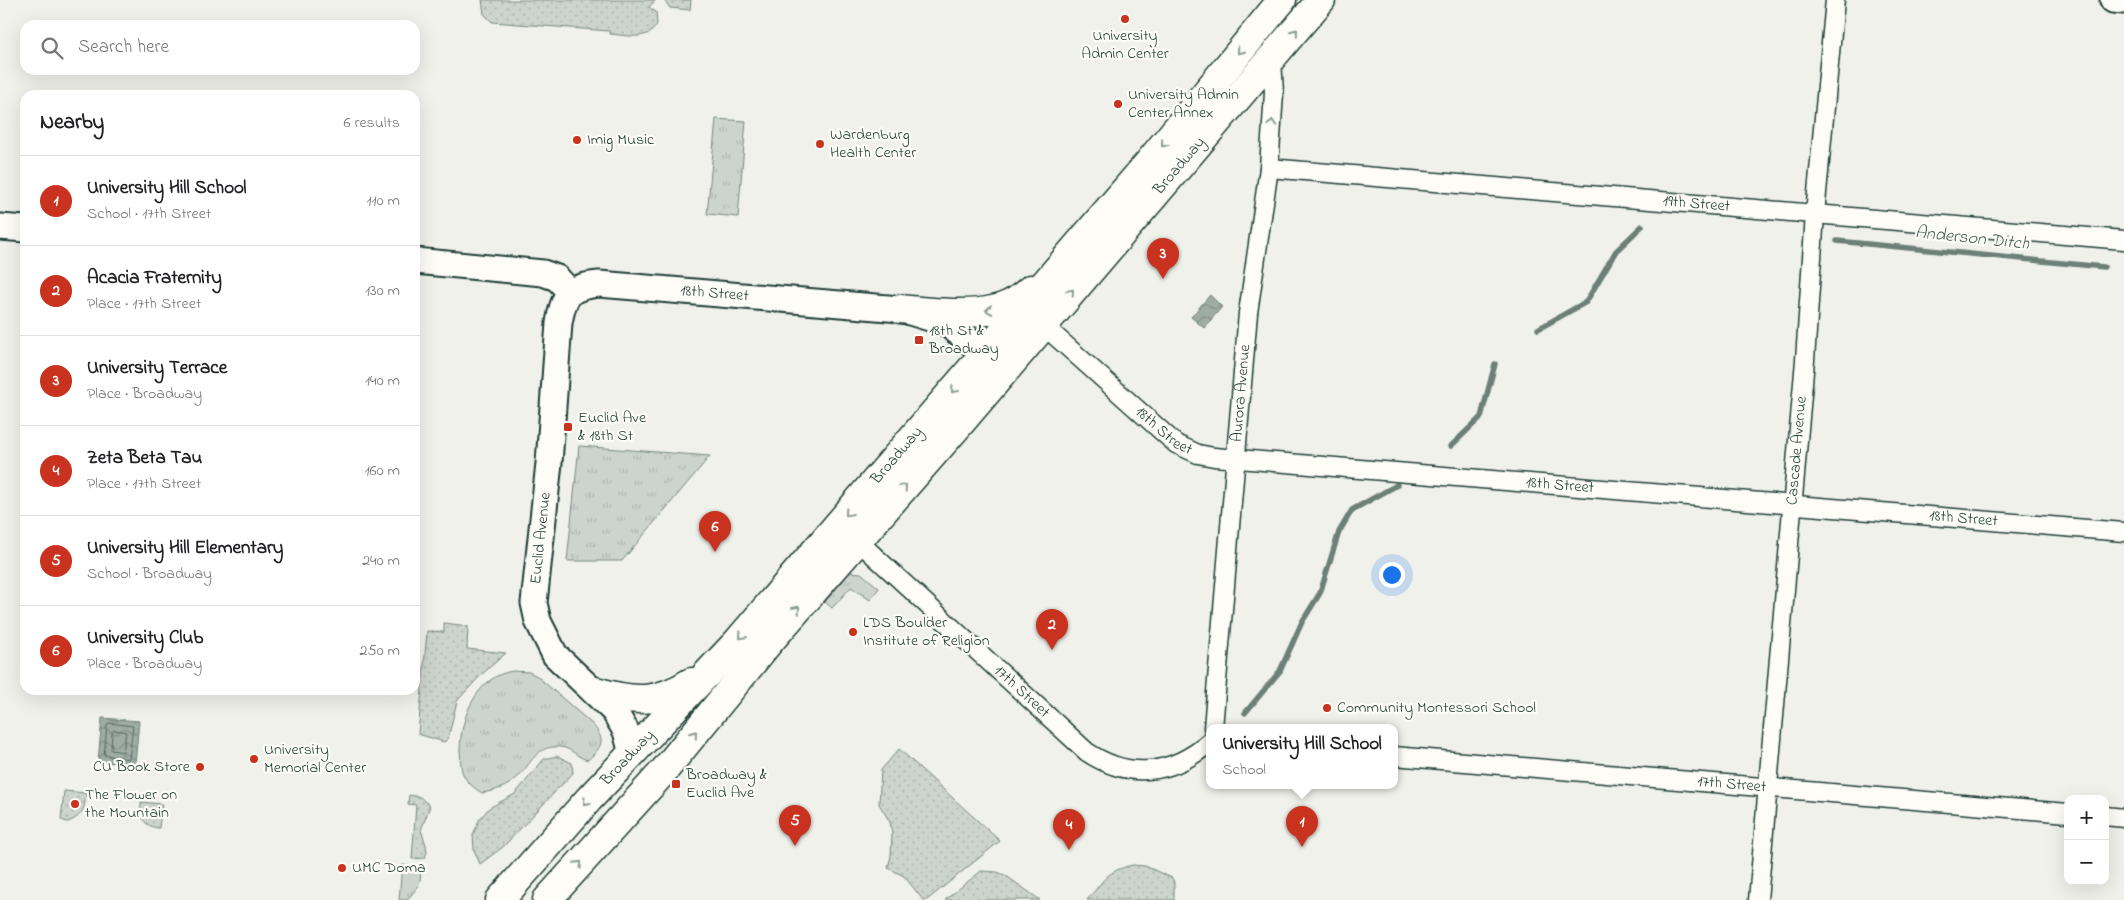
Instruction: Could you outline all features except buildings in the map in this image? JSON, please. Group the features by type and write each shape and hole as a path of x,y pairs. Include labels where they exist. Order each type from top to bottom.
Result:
{"main road":[{"name":"Broadway","path":"547,900 619,822 857,540 996,361 1060,267 1282,0"},
{"name":"Broadway","path":"500,900 711,668 996,361 1043,325 1321,0"},
{"path":"900,309 946,313 994,310 1009,305 1060,267"},
{"path":"595,691 625,698 653,699 682,687 711,668"},
{"path":"619,822 632,784 632,754"}],"street":[{"name":"Cascade Avenue","path":"1758,900 1805,360 1814,214 1835,0"},
{"path":"2113,0 2124,1"},
{"name":"Aurora Avenue","path":"1214,724 1219,682 1235,459 1248,314 1269,168 1274,93 1272,59"},
{"name":"19th Street","path":"1269,168 2124,240"},
{"path":"0,227 20,229"},
{"path":"420,261 543,272 557,278 570,292"},
{"name":"18th Street","path":"570,292 583,286 599,284 900,309 946,323 996,361"},
{"name":"Euclid Avenue","path":"570,292 563,303 559,323 548,464 534,603 538,621 555,655 614,711 626,731 632,754"},
{"name":"18th Street","path":"1043,325 1176,444 1198,454 1235,459 2124,532"},
{"name":"17th Street","path":"857,540 1087,752 1100,760 1129,770 1159,770 1181,762 1206,745"},
{"name":"17th Street","path":"1398,756 1768,786 2064,813"},
{"path":"2109,816 2124,818"}],"green space":[{"path":"482,0 656,0 649,7 656,12 657,24 648,33 629,36 610,34 609,31 492,22 484,14"},
{"path":"664,0 691,0 690,10 670,8"},
{"path":"716,119 746,121 738,217 707,214"},
{"path":"579,446 710,456 622,561 567,561"},
{"path":"850,572 861,573 879,588 870,600 851,587 832,608 825,602"},
{"path":"444,623 468,626 467,649 506,653 481,675 457,701 448,739 444,742 418,734 427,631 444,632"},
{"path":"513,671 529,672 537,676 592,724 601,739 600,747 588,760 564,748 552,747 545,749 535,756 518,777 506,786 482,793 469,783 462,771 460,751 463,726 467,713 480,690 489,681"},
{"path":"899,749 1000,841 927,900 923,900 904,876 888,868 891,856 892,834 890,822 879,804 881,770"},
{"path":"557,756 572,763 573,773 503,847 480,864 474,850 473,835 479,820 489,808 515,794 544,759"},
{"path":"64,791 86,793 82,811 77,817 68,822 61,820"},
{"path":"409,795 420,797 430,806 421,830 427,852 425,858 412,859 416,805 408,804"},
{"path":"141,802 162,804 159,828 146,823 141,813"},
{"path":"402,865 416,867 420,869 421,874 419,882 407,900 399,900"},
{"path":"1133,865 1145,866 1172,878 1174,882 1174,900 1087,900 1102,882 1116,870"},
{"path":"981,871 997,872 1005,875 1040,900 945,900"}],"water":[{"path":"1210,295 1222,307 1204,328 1191,317"},
{"path":"102,718 139,721 135,765 98,761"}],"waterway":[{"name":"Anderson Ditch","path":"1538,329 1586,302 1616,251 1642,226"},
{"name":"Anderson Ditch","path":"1837,241 2104,267"},
{"name":"Anderson Ditch","path":"1451,446 1481,417 1495,364"},
{"name":"Anderson Ditch","path":"1245,713 1280,671 1302,622 1320,593 1339,532 1352,510 1397,485"}],"place":[{"name":"University Admin Center","path":"1125,19"},
{"name":"University Admin Center Annex","path":"1118,104"},
{"name":"Imig Music","path":"577,140"},
{"name":"Wardenburg Health Center","path":"820,144"},
{"name":"University Terrace","path":"1163,279"},
{"name":"18th St & Broadway","path":"919,340"},
{"name":"Euclid Ave & 18th St","path":"568,427"},
{"name":"University Club","path":"715,552"},
{"name":"LDS Boulder Institute of Religion","path":"853,632"},
{"name":"Acacia Fraternity","path":"1052,650"},
{"name":"Community Montessori School","path":"1327,708"},
{"name":"University Memorial Center","path":"254,759"},
{"name":"CU Book Store","path":"200,767"},
{"name":"Broadway & Euclid Ave","path":"676,784"},
{"name":"The Flower on the Mountain","path":"75,804"},
{"name":"University Hill Elementary","path":"795,846"},
{"name":"University Hill School","path":"1302,847"},
{"name":"Zeta Beta Tau","path":"1069,850"},
{"name":"UMC Doma","path":"342,868"}]}
